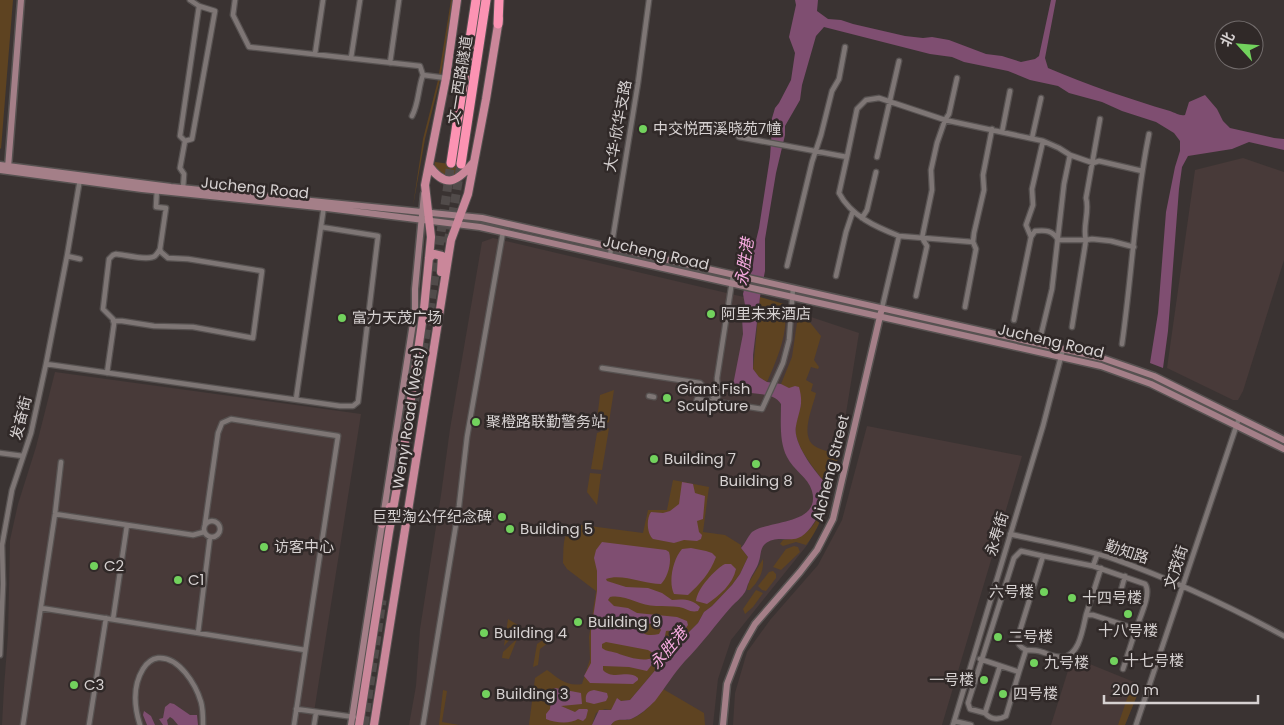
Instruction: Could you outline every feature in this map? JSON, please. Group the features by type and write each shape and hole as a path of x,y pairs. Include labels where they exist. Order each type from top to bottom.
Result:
{"highway":[{"name":"文一西路隧道","path":"451,163 476,0"},
{"name":"文一西路隧道","path":"461,164 486,0"},
{"path":"498,24 500,0"}],"main road":[{"name":"Wenyi Road (West)","path":"359,721 394,498 404,448 421,328 432,237 425,215 425,185 446,78 457,0"},
{"name":"Wenyi Road (West)","path":"374,725 451,240 468,194 498,24"},
{"path":"428,166 439,178 450,181 463,176 474,162"},
{"path":"429,260 430,256 434,254 442,256 438,294 439,316"},
{"path":"382,524 394,498"}],"street":[{"path":"8,168 22,0"},
{"path":"185,141 192,139 215,11 199,6 190,0"},
{"path":"235,0 233,15 249,47 420,66 423,75 412,116"},
{"path":"315,54 323,0"},
{"path":"351,58 360,0"},
{"path":"390,63 399,0"},
{"name":"大华·欣华支路","path":"610,255 638,82 649,0"},
{"path":"185,141 180,136 199,6"},
{"path":"787,266 797,220 832,91 839,79 845,47"},
{"path":"877,157 891,89 899,61"},
{"path":"423,75 446,78"},
{"path":"916,296 927,246 922,238 932,190 931,170 937,142 949,114 957,78"},
{"path":"1002,132 1010,91"},
{"path":"973,242 899,236 881,229 862,218 845,204 839,193 858,109 866,100 879,98 945,120 1032,138 1093,163 1099,161 1142,171"},
{"path":"1032,138 1041,98"},
{"path":"1072,327 1086,240 1084,234 1088,206 1086,198 1100,119"},
{"path":"965,307 976,249 973,242 984,190 983,175 992,129"},
{"path":"1122,344 1134,247 1136,213 1149,134"},
{"path":"739,137 847,157"},
{"path":"183,191 184,174 180,168 185,141"},
{"path":"1030,237 1026,225 1033,204 1032,189 1043,142"},
{"path":"1038,343 1052,289 1064,184 1070,155"},
{"name":"Jucheng Road","path":"0,165 8,168 157,188 458,219 503,232 1110,368 1140,379 1284,449"},
{"name":"Jucheng Road","path":"0,170 8,168"},
{"path":"862,218 867,210 876,172"},
{"name":"发奋街","path":"0,655 3,584 2,545 12,490 32,433 67,256 80,178"},
{"path":"107,373 113,321 103,309 109,259 116,254 151,258 160,249 166,208 156,207 157,188"},
{"path":"296,399 324,205"},
{"path":"836,276 853,211"},
{"path":"359,721 382,524 415,310 415,289 425,215"},
{"name":"Jucheng Road","path":"458,219 482,218 1107,359 1132,367 1174,385 1284,440"},
{"path":"46,364 340,406 353,406 358,402 378,236 321,227"},
{"path":"1014,320 1030,237 1035,231 1046,230 1055,234 1058,240"},
{"path":"424,725 460,506 467,437 503,232"},
{"path":"882,308 899,236"},
{"path":"1058,240 1092,239 1111,241 1134,247"},
{"path":"113,321 154,326 193,327 253,338 262,271 188,259 168,258 160,249"},
{"path":"67,256 80,259"},
{"path":"718,402 717,378 733,275"},
{"path":"695,408 697,398 762,409 783,363 789,340 793,288"},
{"name":"Aicheng Street","path":"723,725 727,684 740,650 755,624 817,550 833,519 882,308"},
{"name":"永寿街","path":"953,723 1043,426 1063,349"},
{"path":"602,368 700,383 718,402"},
{"name":"文茂街","path":"1136,725 1239,418"},
{"path":"204,532 218,434 222,423 231,419 338,436 294,725"},
{"path":"0,453 24,456"},
{"path":"23,725 56,514 61,462"},
{"path":"56,514 193,535 204,532"},
{"path":"204,532 210,537 220,533 220,525 213,520 205,524"},
{"path":"113,619 127,524"},
{"name":"勤知路","path":"1010,534 1112,558 1183,585 1236,609 1284,636"},
{"path":"198,633 210,537"},
{"path":"1026,650 1006,716 998,719 968,707 1014,558 1022,551 1101,568 1145,584 1148,589 1123,669"},
{"path":"1093,566 1097,555"},
{"path":"1044,556 1017,642 1020,647 1026,650 1041,651 1049,655 1067,657 1074,653 1101,568"},
{"path":"1120,594 1125,576"},
{"path":"41,608 305,650"},
{"path":"1086,615 1093,615 1136,629"},
{"path":"89,725 106,618"},
{"path":"974,657 1019,672"},
{"path":"140,725 135,698 136,687 144,667 150,661 157,658 166,659 177,664 196,689 201,703 202,725"},
{"path":"985,713 1000,666"},
{"path":"296,709 359,721"},
{"path":"314,725 316,712"},
{"path":"351,725 359,721"},
{"path":"953,723 971,725"}],"shaded area":[{"path":"0,0 13,0 1,149 0,148"},
{"path":"451,0 453,0 441,74 439,74"},
{"path":"795,0 818,0 817,11 828,19 841,20 905,36 949,40 986,54 1002,56 1021,62 1035,59 1039,56 1051,0 1056,0 1045,58 1048,68 1139,102 1181,115 1185,115 1189,102 1205,95 1230,128 1284,139 1284,150 1249,142 1232,149 1188,156 1182,167 1179,189 1168,331 1163,368 1150,363 1158,313 1166,212 1180,151 1180,141 1174,133 1156,122 1102,102 1069,93 1058,86 1030,80 1008,71 964,62 952,57 930,54 824,27 816,36 802,85 800,100 785,126 785,135 776,173 765,239 765,271 753,355 753,369 759,377 767,382 781,384 789,388 799,387 801,407 796,433 801,449 827,484 823,506 804,535 794,539 769,541 763,546 758,564 744,594 681,666 653,703 641,714 631,719 617,720 611,725 592,725 599,710 611,710 617,698 621,701 630,700 680,641 698,623 704,612 732,585 748,557 741,548 752,532 801,516 809,510 813,502 810,486 790,462 784,451 781,431 781,404 771,396 744,392 733,385 743,334 742,318 745,305 743,294 759,228 770,157 772,128 770,125 775,108 791,80 795,53 789,37 796,5"},
{"path":"438,80 440,80 425,139 413,206 423,139"},
{"path":"1243,158 1284,172 1284,260 1243,391 1238,400 1233,400 1167,368 1195,170"},
{"path":"435,162 465,166 458,177 442,177 434,168"},
{"path":"493,238 769,303 859,333 842,438 828,502 808,544 731,640 718,679 713,725 409,725 416,686 420,629 450,429 482,242"},
{"path":"760,297 784,304 785,314 782,344 767,382 759,377 753,369"},
{"path":"799,309 821,336 814,360 819,367 818,369 811,367 806,380 813,384 811,391 816,393 808,426 809,439 818,448 839,454 827,502 813,535 806,545 796,542 783,546 780,544 783,540 803,535 809,530 819,516 828,487 805,456 797,440 795,428 801,404 799,392 795,386 789,389 781,384 792,357"},
{"path":"55,372 361,414 312,725 2,725 8,635 10,540 18,504 36,447"},
{"path":"614,390 609,422 596,428 600,395"},
{"path":"867,426 1022,456 942,725 733,725 735,693 747,652 770,620 818,565 842,520"},
{"path":"609,428 602,470 591,469 597,433"},
{"path":"590,473 601,474 597,505 587,492"},
{"path":"673,480 709,487 703,532 725,535 741,545 741,548 748,557 740,574 732,585 704,612 698,623 680,641 630,700 621,701 618,699 611,710 605,709 596,713 592,725 529,725 535,678 547,670 567,683 582,684 590,659 589,637 596,591 567,569 563,563 567,532 570,528 582,525 643,533 648,510 667,510"},
{"path":"682,482 693,484 695,493 705,496 703,519 697,521 699,532 702,535 701,539 697,541 684,540 674,543 653,539 648,530 649,515 651,512 663,513 670,511 679,504"},
{"path":"488,507 494,517 491,524 485,519 484,515 485,508"},
{"path":"602,542 666,550 669,552 670,565 666,577 661,584 619,577 606,579 607,581 626,587 648,588 662,593 672,600 687,600 694,602 700,607 698,611 693,611 679,607 644,604 622,597 610,597 608,600 614,606 628,608 637,613 677,617 687,621 688,625 683,632 666,631 665,636 671,641 666,650 656,655 648,650 606,642 602,644 602,648 606,650 630,657 639,659 653,658 653,663 647,671 629,667 603,666 603,670 611,675 630,674 638,678 633,684 590,683 584,676 591,663 591,631 597,591 597,571 594,558 596,550","holes":["640,623 652,624 661,630 659,634 644,634 638,627"]},
{"path":"794,546 798,547 800,552 781,570 773,567 786,549"},
{"path":"691,548 712,553 716,557 704,578 688,595 674,594 671,583 676,559 682,549"},
{"path":"763,559 762,572 756,583 750,590 747,590 749,582"},
{"path":"725,564 731,564 736,569 729,585 707,604 696,601 707,580"},
{"path":"773,571 776,574 776,578 766,591 762,590 758,586 769,572"},
{"path":"756,590 763,593 753,607 745,614 743,609"},
{"path":"508,619 521,627 504,646"},
{"path":"549,636 548,643 540,649 538,665 533,667 537,644"},
{"path":"517,639 509,659 502,658 503,652"},
{"path":"1075,658 1139,684 1138,693 1125,725 1051,725 1071,661"},
{"path":"555,688 581,693 582,704 561,706 575,712 579,709 587,709 586,718 583,721 578,719 571,722 563,722 546,719 546,714 550,709 552,690"},
{"path":"663,689 704,713 705,725 611,725 615,720 629,720 641,714"},
{"path":"443,690 447,691 442,722 459,725 439,725"},
{"path":"594,690 607,693 606,701 594,704 586,702 587,694"},
{"path":"1133,691 1138,693 1125,725 1118,725 1129,693"},
{"path":"170,703 190,715 197,715 198,725 178,725 170,717 167,720 168,725 163,725 159,719 163,718 165,707"},
{"path":"144,711 151,716 155,725 147,725 143,715"}],"tunnel":[{"path":"414,405 451,163"},
{"path":"448,243 461,164"},
{"path":"364,725 382,600"}],"place":[{"name":"中交悦西溪晓苑7幢","path":"643,129"},
{"name":"阿里未来酒店","path":"711,314"},
{"name":"富力天茂广场","path":"342,318"},
{"name":"Giant Fish Sculpture","path":"667,398"},
{"name":"聚橙路联勤警务站","path":"476,422"},
{"name":"Building 7","path":"654,459"},
{"name":"Building 8","path":"756,464"},
{"name":"巨型淘公仔纪念碑","path":"502,517"},
{"name":"Building 5","path":"510,529"},
{"name":"访客中心","path":"264,547"},
{"name":"C2","path":"94,566"},
{"name":"C1","path":"178,580"},
{"name":"六号楼","path":"1044,592"},
{"name":"十四号楼","path":"1072,598"},
{"name":"十八号楼","path":"1128,614"},
{"name":"Building 9","path":"578,622"},
{"name":"Building 4","path":"484,633"},
{"name":"二号楼","path":"998,637"},
{"name":"十七号楼","path":"1114,661"},
{"name":"九号楼","path":"1034,663"},
{"name":"一号楼","path":"984,680"},
{"name":"C3","path":"74,685"},
{"name":"Building 3","path":"486,694"},
{"name":"四号楼","path":"1003,694"}],"water label":[{"name":"永胜港","path":"744,262"},
{"name":"永胜港","path":"668,648"}]}
